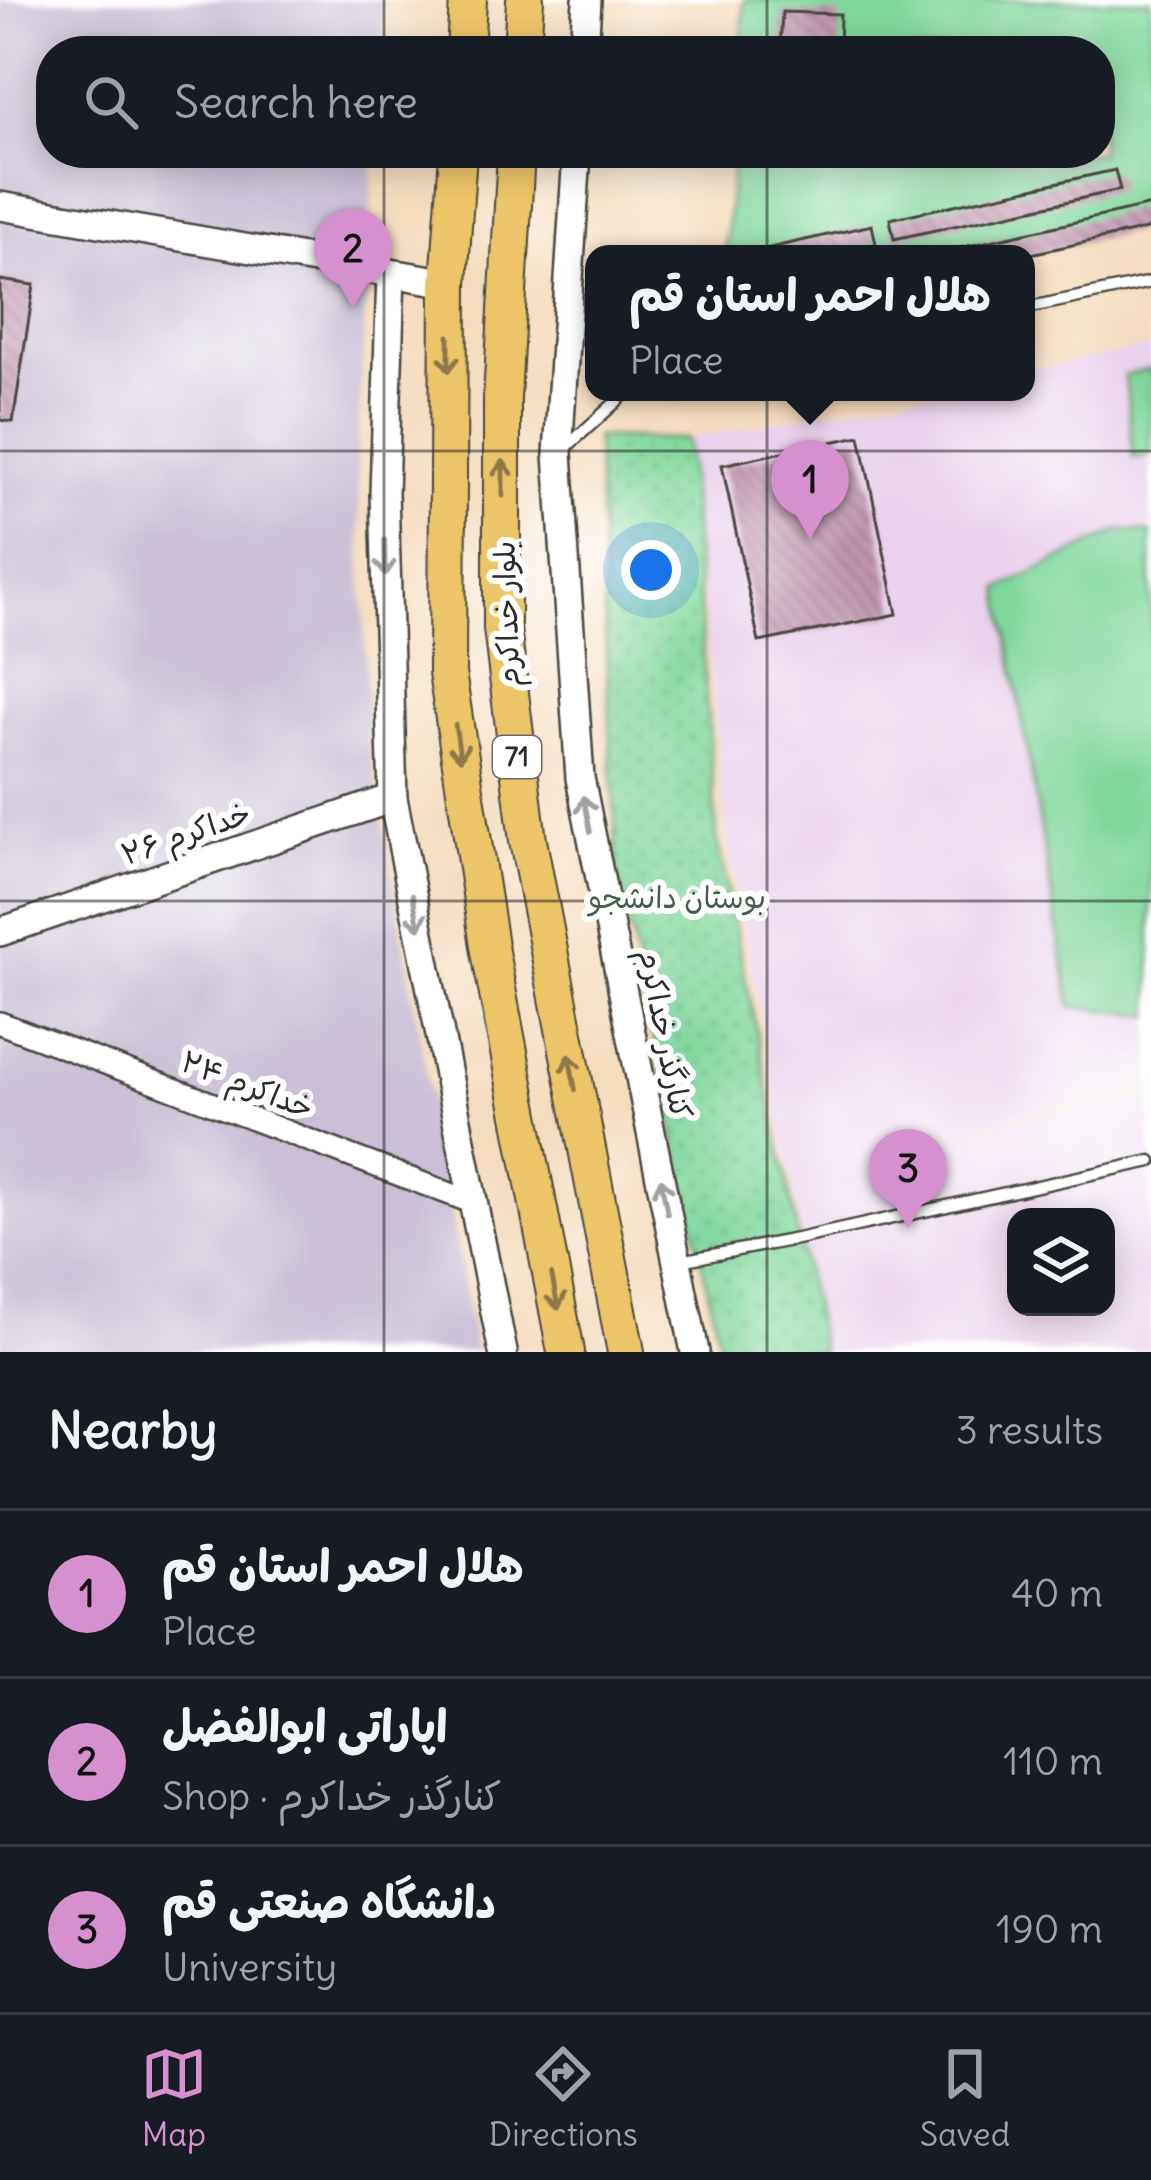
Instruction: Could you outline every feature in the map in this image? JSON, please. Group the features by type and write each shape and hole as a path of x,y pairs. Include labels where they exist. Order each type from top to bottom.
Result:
{"highway":[{"path":"466,36 468,0"},
{"path":"523,36 525,0"},
{"name":"بلوار خداکرم","path":"457,168 449,284 447,673 490,952 566,1352"},
{"name":"بلوار خداکرم","path":"515,168 502,398 502,628 528,841 626,1352"}],"street":[{"path":"585,36 587,0"},
{"name":"کنارگذر خداکرم","path":"576,168 558,454 580,778 695,1352"},
{"path":"0,206 449,284"},
{"path":"391,273 385,493 393,798 503,1352"},
{"name":"۲۶ خداکرم","path":"0,932 393,798"},
{"name":"۲۴ خداکرم","path":"0,1023 474,1203"}],"lane":[{"path":"1035,306 1151,282"},
{"path":"558,454 617,401"},
{"path":"677,1261 1151,1161"}],"shaded area":[{"path":"0,0 383,0 381,36 36,36 36,168 373,168 357,454 369,743 475,1352 0,1352"},
{"path":"1151,347 1151,1086 890,1146 1151,1093 1151,1352 824,1352 729,850 687,439 877,401 1035,401 1035,369"}],"green space":[{"path":"744,0 1151,0 1151,216 1035,246 726,245 732,168 1115,168 1115,36 742,36"},
{"path":"1151,369 1151,455 1133,458 1125,375"},
{"name":"بوستان دانشجو","path":"596,437 687,439 717,838 822,1352 721,1352 617,869"},
{"path":"1120,530 1151,533 1151,1016 1071,1006 1000,589"}],"building":[{"path":"782,12 840,14 839,36 781,36"},
{"path":"1115,170 1120,190 894,239 890,219"},
{"path":"1151,205 1151,228 1035,253 1035,245 972,245"},
{"path":"872,225 876,244 872,245 783,245"},
{"path":"0,280 34,285 13,422 0,420"},
{"path":"860,436 897,614 759,642 722,465"}],"place":[{"name":"اپاراتی ابوالفضل","path":"353,308"},
{"name":"هلال احمر استان قم","path":"810,539"},
{"name":"دانشگاه صنعتی قم","path":"908,1228"}]}
